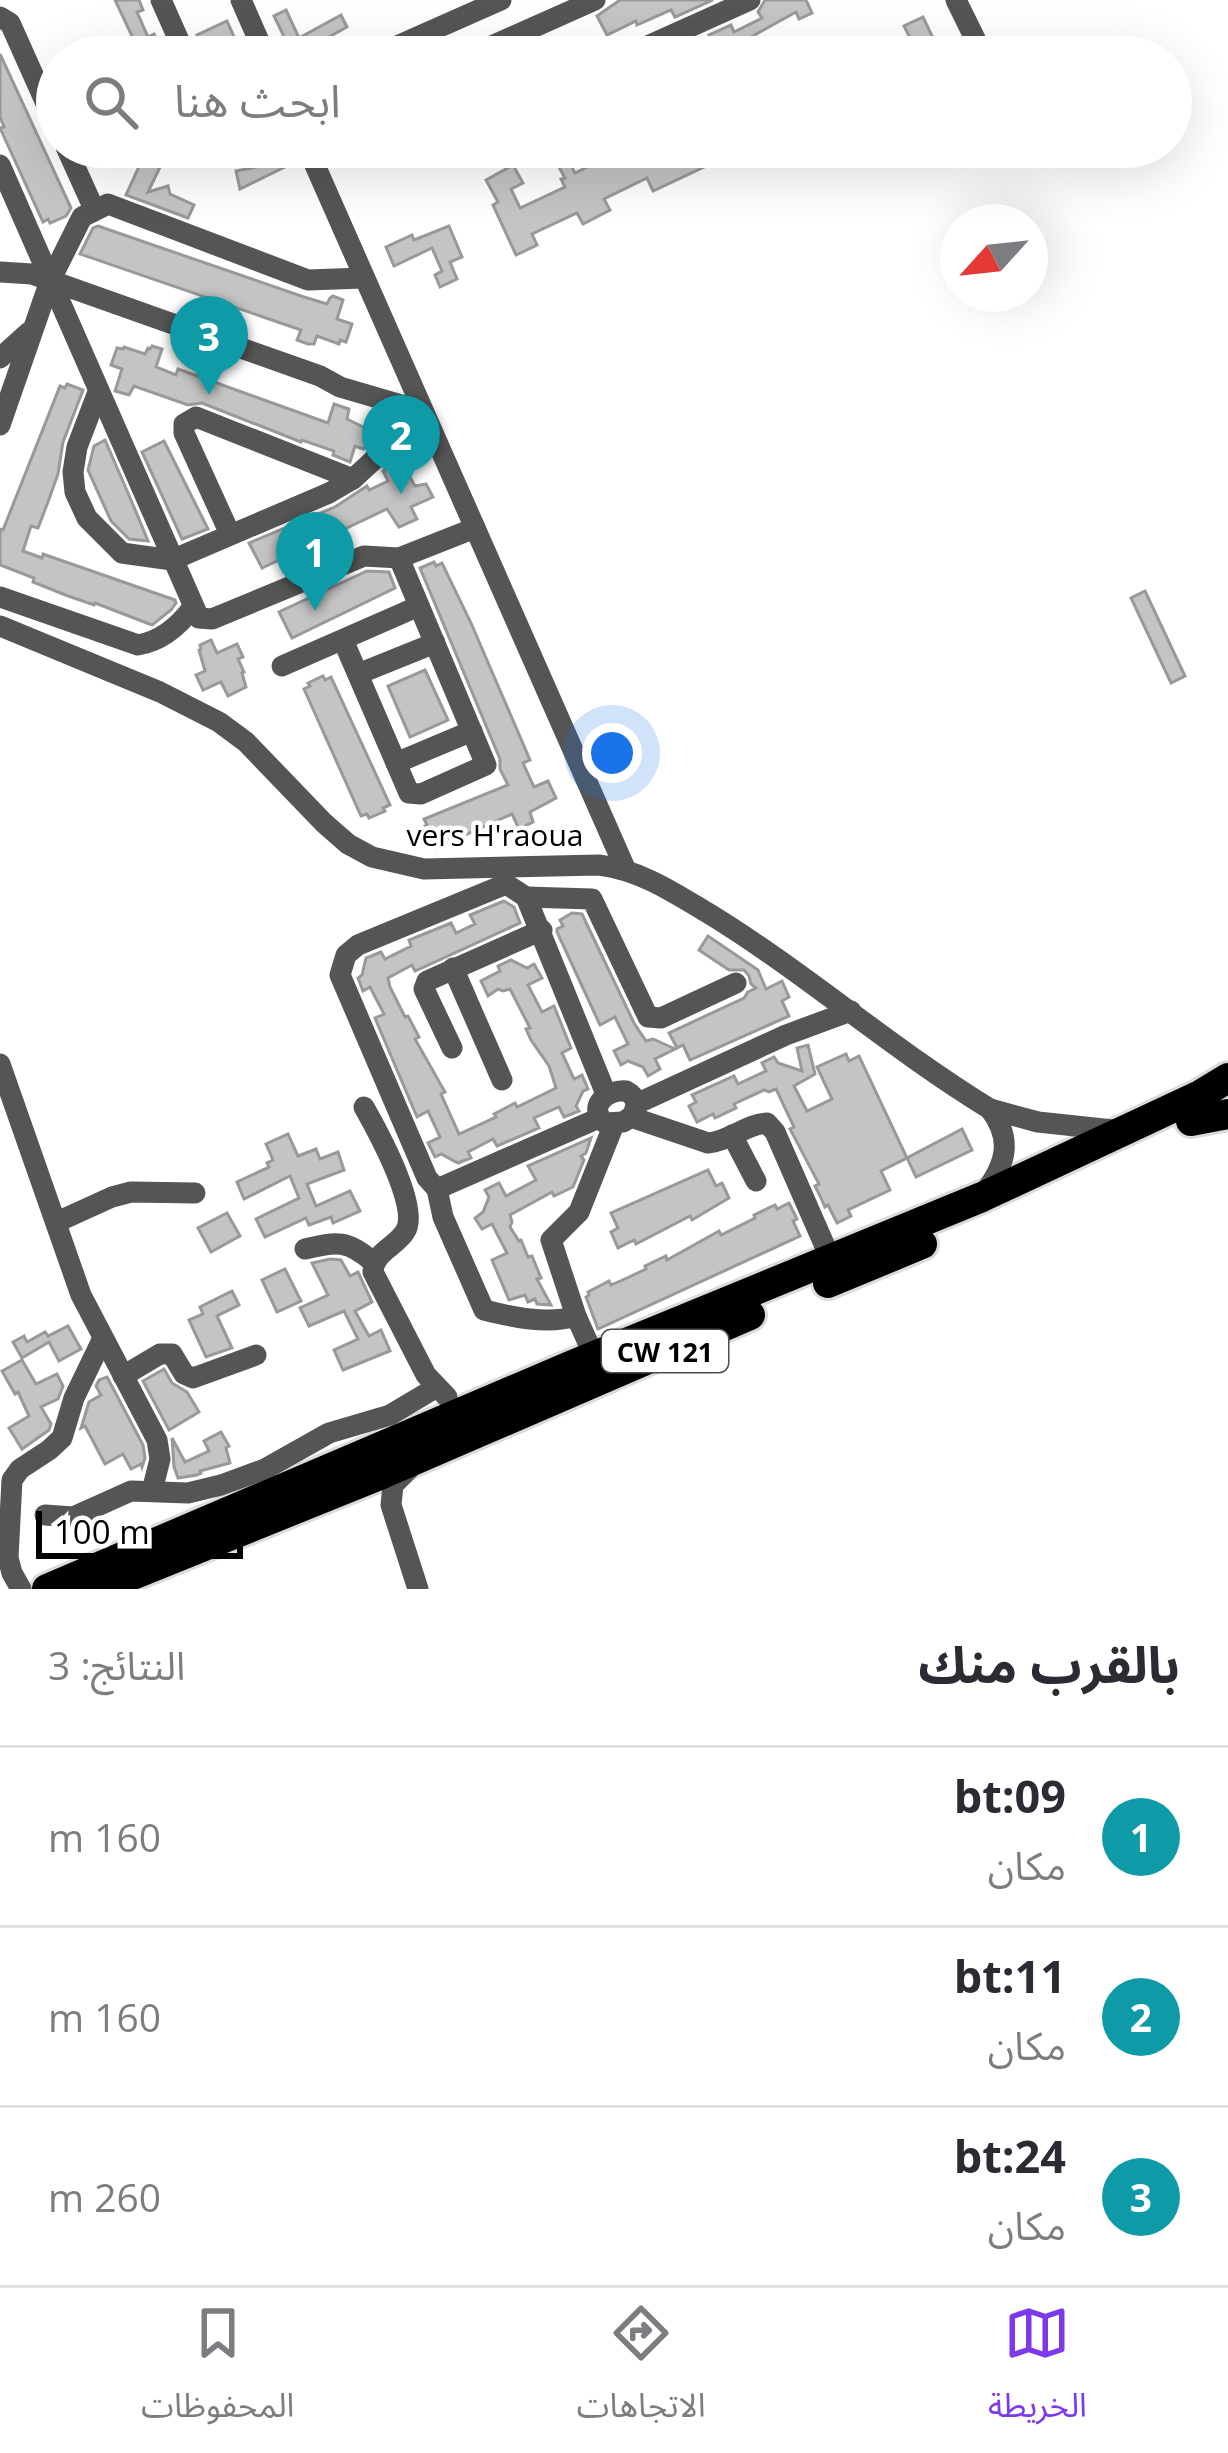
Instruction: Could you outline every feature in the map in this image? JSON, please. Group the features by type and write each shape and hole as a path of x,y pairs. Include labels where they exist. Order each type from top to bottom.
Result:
{"highway":[{"path":"46,1589 982,1197 1200,1096 1228,1078"},
{"name":"CW 121","path":"98,1589 895,1256 1228,1103"},
{"path":"1191,1121 1228,1114"}],"street":[{"path":"161,0 177,36"},
{"path":"241,0 257,36"},
{"path":"420,36 501,0"},
{"path":"514,36 595,0"},
{"path":"670,36 750,0"},
{"path":"956,0 973,36"},
{"path":"0,17 10,23 36,81"},
{"path":"75,168 94,209"},
{"path":"316,168 625,868"},
{"path":"3,173 199,618 212,619 364,556 399,558 475,528"},
{"path":"0,424 50,281 82,217 94,209 108,204 308,280 363,278"},
{"path":"0,272 32,274 425,417"},
{"path":"0,358 34,327"},
{"path":"98,392 77,447 75,492 87,518 122,553 172,560 329,493 425,417"},
{"path":"230,534 184,433 188,420 196,417 353,478"},
{"path":"343,640 409,794 421,794 486,765 399,558"},
{"path":"0,596 138,645 180,624 193,607"},
{"path":"282,666 419,606"},
{"name":"vers H'raoua","path":"0,626 160,692 219,722 246,742 324,823 373,857 424,869 625,868 673,891 748,937 991,1109"},
{"path":"358,674 435,643"},
{"path":"396,764 472,731"},
{"path":"576,1316 546,1319 484,1310 443,1217 437,1189 427,1178 340,975 346,955 358,945 506,884 526,897 592,899 648,1017 661,1018 736,983"},
{"path":"526,897 606,1094"},
{"path":"452,1048 424,989 427,981 542,931"},
{"path":"453,968 502,1081"},
{"path":"437,1189 620,1116 786,1034 850,1011"},
{"path":"0,1064 81,1295 157,1440 160,1459 152,1491"},
{"path":"594,1356 551,1240 579,1212 620,1116 632,1094 620,1090 606,1094 597,1110 620,1116 708,1143 762,1123 772,1127 831,1261"},
{"path":"364,1107 385,1147 410,1215 405,1233 373,1262"},
{"path":"991,1109 1038,1122 1122,1131"},
{"path":"982,1197 1000,1173 1006,1144 991,1109"},
{"path":"732,1135 756,1181"},
{"path":"58,1222 131,1192 195,1193"},
{"path":"305,1249 346,1243 373,1262 375,1277 424,1372 456,1414"},
{"path":"21,1589 8,1558 12,1480 62,1438 74,1398 103,1338"},
{"path":"123,1376 164,1353 172,1354 184,1374 193,1378 256,1355"},
{"path":"45,1516 73,1516 131,1491 188,1493 265,1469 329,1433 390,1415 437,1387"},
{"path":"418,1589 391,1505 393,1485 421,1457"}],"building":[{"path":"115,0 139,0 143,10 137,12 148,36 132,36"},
{"path":"620,0 713,0 675,17 671,10 607,35 597,16"},
{"path":"765,0 806,0 812,13 799,19 796,12 753,36 709,35 731,25 734,32 762,18 758,12"},
{"path":"286,10 298,36 284,36 274,16"},
{"path":"341,15 347,27 331,36 303,36"},
{"path":"923,17 932,36 909,36 904,26"},
{"path":"227,21 234,36 197,36"},
{"path":"0,54 36,132 36,168 53,168 71,208 66,216 43,222 0,128 4,127"},
{"path":"138,168 160,168 148,192 168,186 170,194 194,205 188,218 126,195"},
{"path":"252,168 283,168 240,189 236,171"},
{"path":"515,168 523,183 511,189 520,208 565,187 561,179 565,178 560,168 572,168 575,173 585,168 702,168 653,191 647,178 604,199 610,210 583,224 577,213 532,234 537,245 516,255 486,180"},
{"path":"98,226 327,304 333,296 343,300 337,319 352,324 346,342 317,336 314,344 308,344 297,340 301,330 80,254"},
{"path":"449,226 462,257 450,262 457,279 440,287 435,275 442,271 432,248 394,266 386,247"},
{"path":"152,346 162,349 156,367 176,375 178,369 328,423 334,404 349,409 347,419 373,432 370,443 363,449 355,446 350,462 333,455 334,451 202,403 188,405 134,386 129,395 115,391 122,369 111,365 117,348 145,354"},
{"path":"60,386 83,390 48,502 38,528 31,526 23,551 175,600 171,610 152,625 68,596 0,565 0,529"},
{"path":"105,440 148,541 129,539 111,521 88,470 94,446"},
{"path":"164,441 208,529 182,539 142,452"},
{"path":"400,460 415,486 426,484 433,497 411,507 417,519 399,527 387,509 262,568 249,543 335,507 367,486 369,490 388,481 383,471"},
{"path":"434,562 436,566 442,563 471,623 530,760 523,763 534,787 548,781 556,798 530,812 533,822 519,829 512,814 436,848 423,827 427,825 424,819 508,785 420,568"},
{"path":"367,571 389,572 395,588 292,638 279,612"},
{"path":"1145,591 1185,676 1171,683 1131,598"},
{"path":"211,640 217,653 237,644 246,687 228,696 221,682 203,690 196,675 205,671 199,650"},
{"path":"425,670 448,720 410,737 388,686"},
{"path":"323,676 325,680 331,677 390,805 369,818 361,816 304,689"},
{"path":"504,901 514,907 520,923 415,971 412,965 388,978 390,987 445,1092 441,1094 459,1134 515,1103 517,1107 556,1088 510,989 498,989 488,996 481,981 511,960 527,968 534,964 542,978 528,985 542,1012 554,1006 571,1048 562,1053 574,1079 582,1075 588,1089 576,1106 579,1111 564,1117 559,1107 534,1118 539,1128 497,1146 493,1139 458,1163 441,1154 435,1157 428,1143 440,1137 428,1111 417,1117 375,1018 384,1014 370,987 363,991 358,978 366,958 381,952 385,959 411,946 409,940 451,923 456,933 475,924 470,915"},
{"path":"582,914 646,1041 653,1039 675,1049 655,1059 660,1069 648,1076 643,1067 628,1061 621,1065 614,1051 628,1044 615,1017 600,1025 557,932 563,926 560,920"},
{"path":"708,936 758,970 766,989 782,981 789,997 782,1001 789,1016 690,1060 683,1045 677,1048 669,1033 756,988 744,970 729,970 699,950"},
{"path":"808,1045 815,1074 794,1086 807,1111 832,1099 817,1067 846,1054 849,1061 859,1056 907,1158 881,1171 890,1190 848,1210 851,1216 837,1223 815,1186 819,1184 790,1129 794,1127 776,1089 764,1090 734,1104 736,1108 697,1122 689,1106 696,1102 692,1095 734,1076 738,1084 766,1071 762,1063 774,1057 802,1071 797,1048"},
{"path":"962,1129 972,1150 916,1177 907,1158"},
{"path":"288,1134 298,1156 316,1149 320,1159 338,1152 344,1170 307,1184 316,1206 350,1191 360,1211 333,1223 331,1217 309,1225 306,1218 265,1237 256,1219 299,1198 290,1176 244,1199 237,1182 269,1167 267,1163 273,1160 266,1144"},
{"path":"591,1138 573,1187 554,1196 552,1192 510,1215 510,1227 528,1257 532,1256 541,1278 537,1279 551,1305 537,1304 535,1299 528,1302 525,1295 509,1300 492,1260 507,1253 492,1224 482,1229 475,1218 489,1197 485,1190 499,1183 506,1196 536,1180 528,1166"},
{"path":"708,1170 729,1198 692,1220 690,1216 636,1244 634,1240 618,1248 611,1232 618,1228 611,1213"},
{"path":"789,1203 800,1236 598,1329 588,1292 627,1278 666,1256 667,1260 719,1231 721,1235 775,1205 777,1209"},
{"path":"227,1213 240,1236 211,1252 198,1228"},
{"path":"341,1260 350,1276 358,1272 372,1302 355,1311 369,1336 381,1330 390,1351 343,1370 334,1350 358,1339 344,1311 309,1326 300,1308 328,1295 312,1263"},
{"path":"285,1269 301,1301 277,1312 262,1280"},
{"path":"232,1291 239,1305 217,1316 232,1348 206,1357 189,1320 203,1314 200,1307"},
{"path":"68,1326 81,1349 59,1361 49,1342 22,1358 13,1342 24,1336 27,1342 45,1332 48,1336"},
{"path":"22,1360 36,1384 57,1374 63,1386 58,1399 41,1407 51,1424 49,1430 22,1449 9,1428 29,1416 2,1371"},
{"path":"164,1369 199,1412 169,1430 143,1381"},
{"path":"107,1377 143,1445 142,1467 131,1469 123,1454 105,1464 85,1426 81,1428 89,1402 101,1395 96,1386 99,1380"},
{"path":"221,1432 229,1446 230,1463 178,1478 172,1438 185,1462 209,1451 204,1441"}],"place":[{"name":"bt:24","path":"209,395"},
{"name":"bt:11","path":"401,494"},
{"name":"bt:09","path":"315,611"}]}
